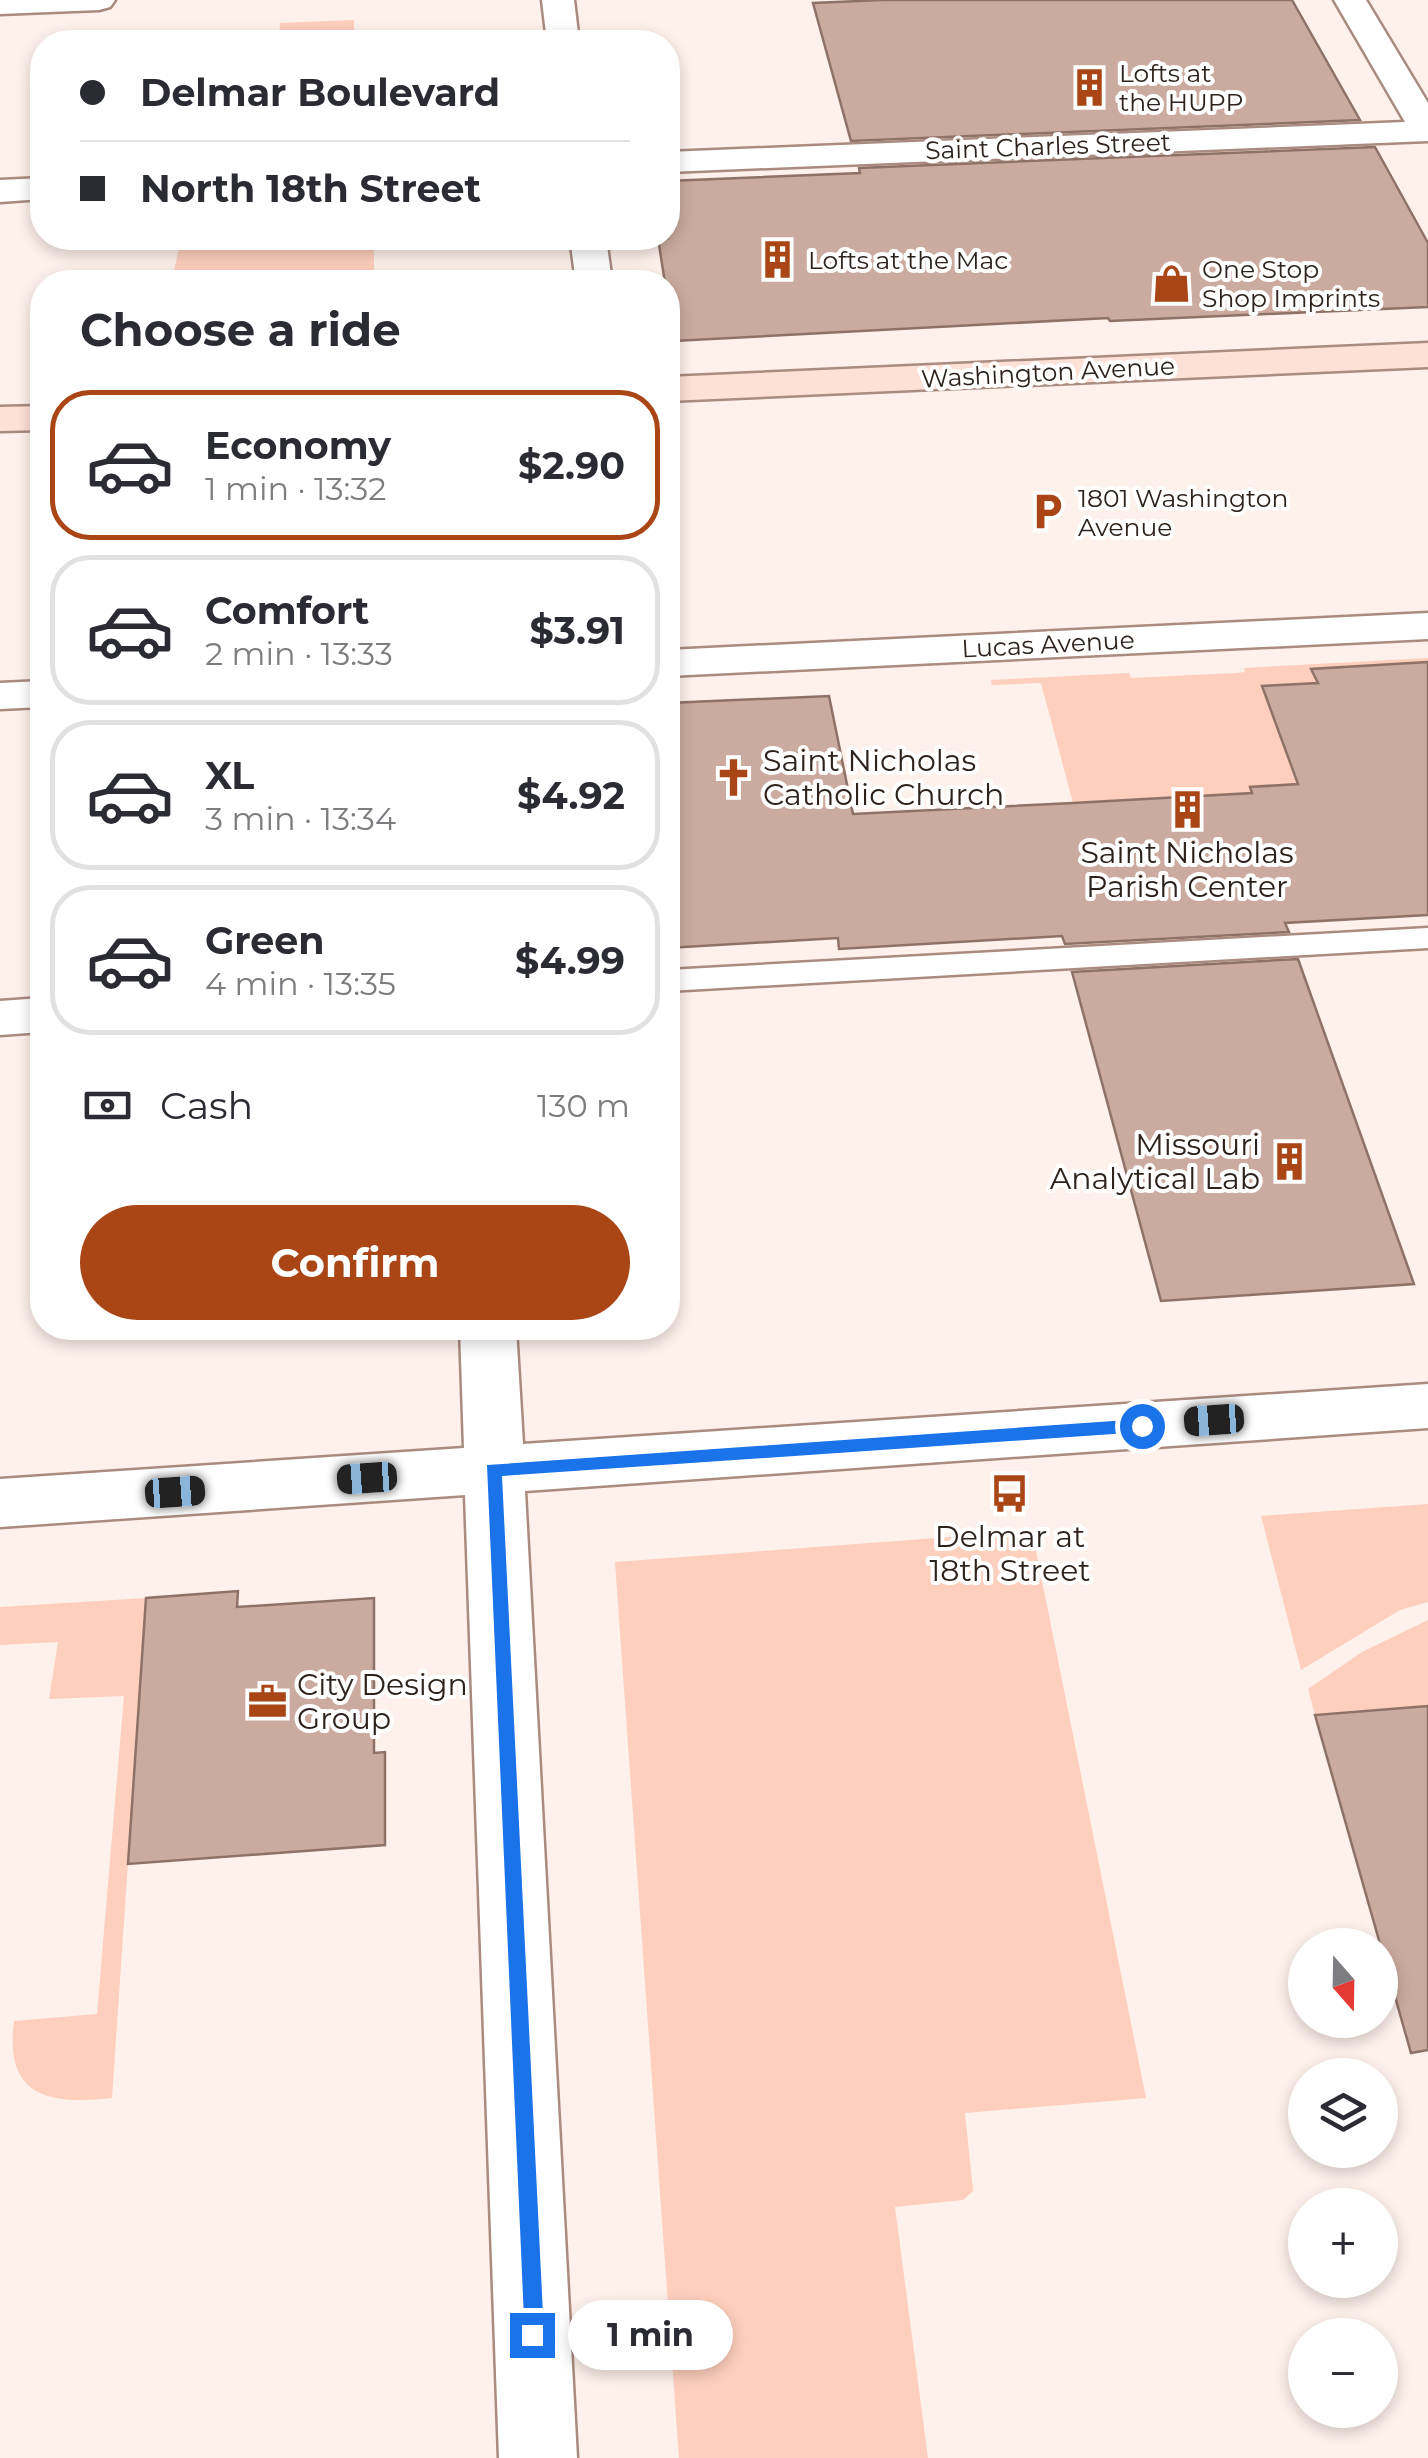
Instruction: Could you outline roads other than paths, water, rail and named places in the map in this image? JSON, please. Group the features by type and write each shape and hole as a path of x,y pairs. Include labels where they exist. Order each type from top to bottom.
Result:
{"main road":[{"name":"Washington Avenue","path":"680,388 1428,355"},
{"path":"0,420 30,419"}],"street":[{"path":"0,4 98,0"},
{"path":"558,0 562,30"},
{"path":"1350,0 1428,131"},
{"name":"Saint Charles Street","path":"680,162 1428,131"},
{"path":"0,191 30,190"},
{"name":"Lucas Avenue","path":"680,662 1428,626"},
{"path":"0,696 30,695"},
{"path":"0,1018 30,1017"},
{"path":"488,1340 538,2458"},
{"path":"0,1503 1428,1406"}],"lane":[{"path":"680,980 1428,938"}],"place":[{"name":"Lofts at the HUPP","path":"1089,87"},
{"name":"Lofts at the Mac","path":"778,260"},
{"name":"One Stop Shop Imprints","path":"1172,283"},
{"name":"1801 Washington Avenue","path":"1048,512"},
{"name":"Saint Nicholas Catholic Church","path":"733,778"},
{"name":"Saint Nicholas Parish Center","path":"1187,809"},
{"name":"Missouri Analytical Lab","path":"1290,1162"},
{"name":"Delmar at 18th Street","path":"1010,1493"},
{"name":"City Design Group","path":"267,1702"}]}
